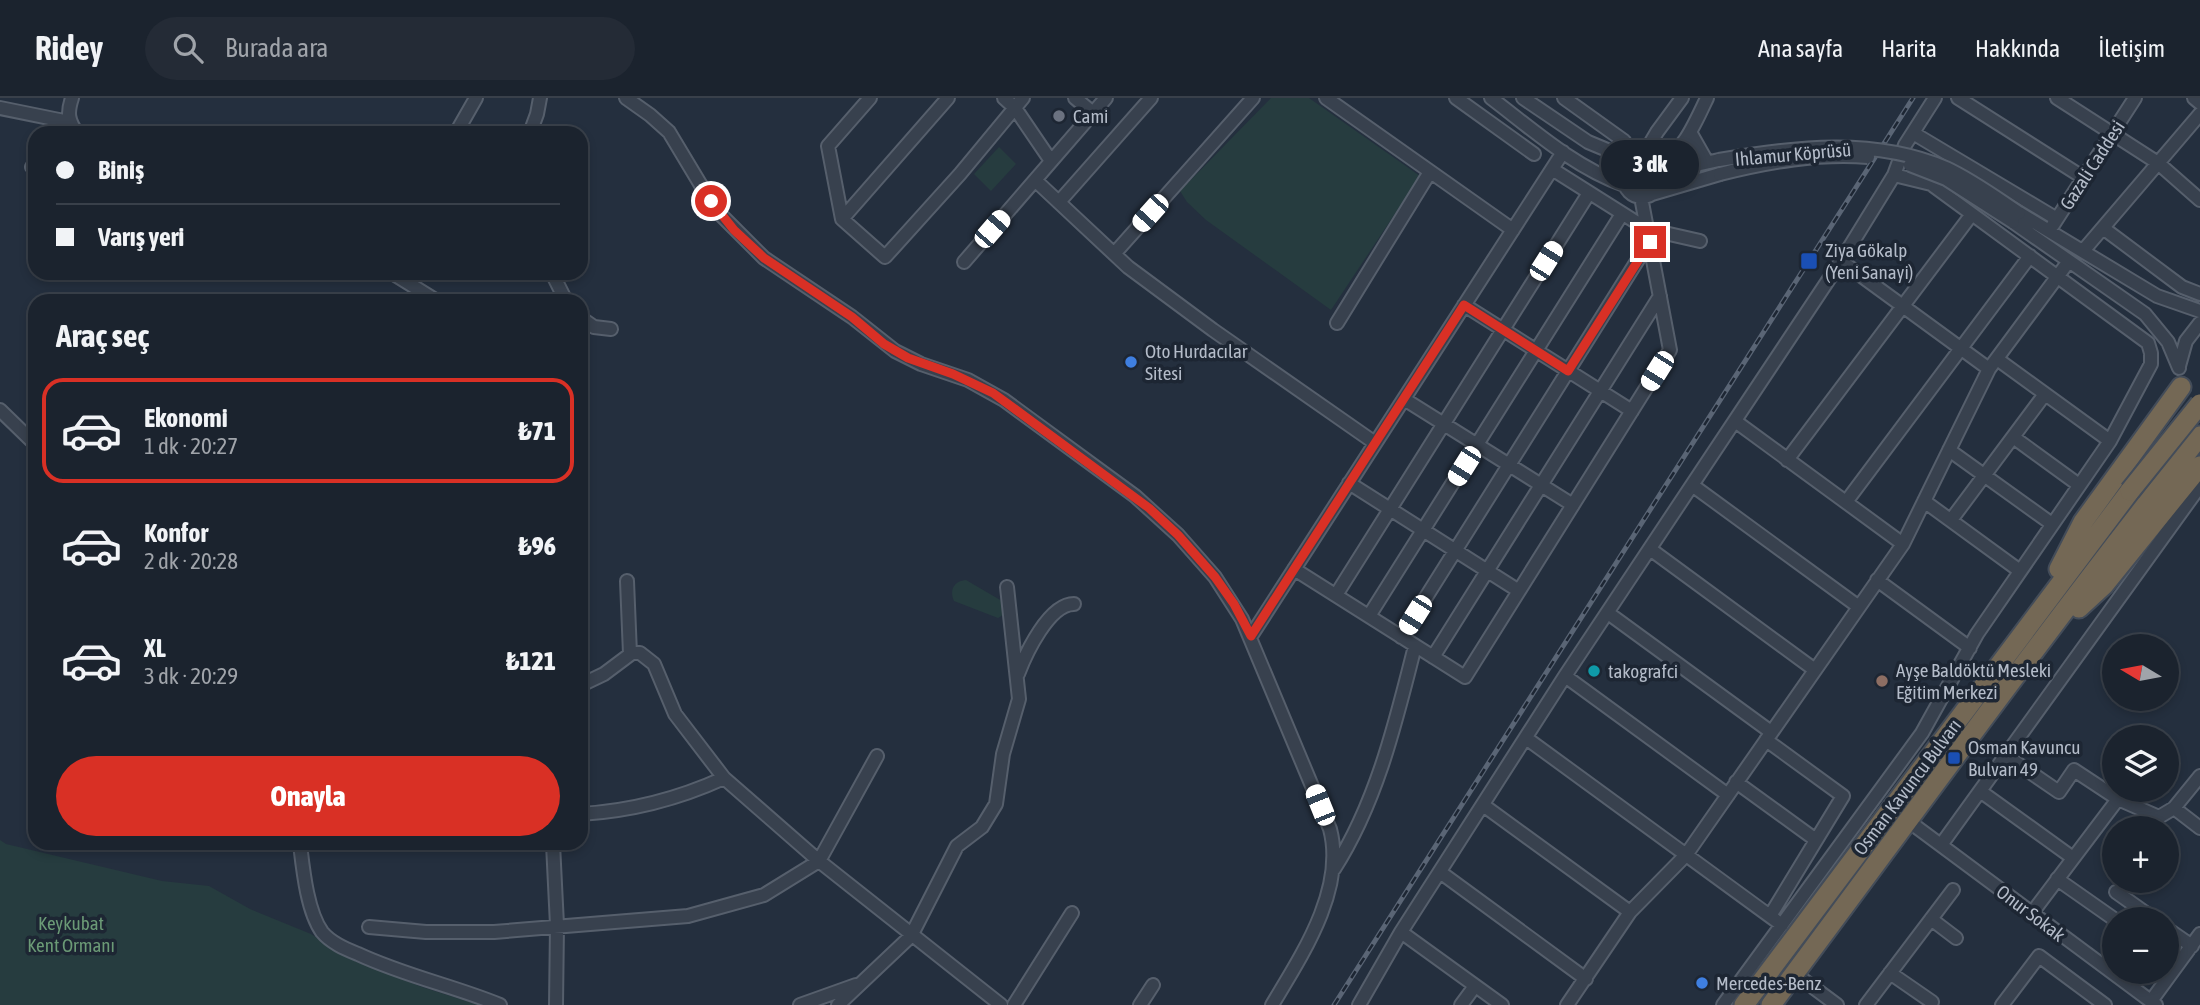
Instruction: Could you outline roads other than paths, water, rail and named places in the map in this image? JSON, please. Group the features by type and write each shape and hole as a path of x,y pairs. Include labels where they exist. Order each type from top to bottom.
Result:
{"highway":[{"path":"2031,620 2083,522 2180,378"},
{"name":"Osman Kavuncu Bulvarı","path":"1744,1005 2031,620 2200,404"},
{"name":"Osman Kavuncu Bulvarı","path":"1771,1005 1907,820 2200,436"},
{"path":"2049,634 2104,585 2200,466"}],"street":[{"path":"72,98 69,109 73,126"},
{"path":"460,126 476,98"},
{"path":"532,126 539,102 547,103 551,98"},
{"path":"626,98 669,132 711,201 734,230 754,249 852,317 895,351 921,364 968,380 1004,400 1135,496 1164,520 1205,564 1234,604 1251,636 1330,829 1334,849 1330,890 1272,1005"},
{"path":"870,98 828,146 842,219 885,257 1019,103"},
{"path":"842,219 948,98"},
{"path":"1004,98 1019,103 1051,161"},
{"path":"1075,98 1093,113"},
{"path":"964,262 1106,98"},
{"path":"1059,202 1151,98"},
{"path":"1114,254 1253,98"},
{"path":"1326,98 1513,230"},
{"path":"1456,98 1534,154"},
{"path":"1491,98 1585,167 1625,185"},
{"path":"1294,569 1465,677 1670,351 1648,236 1646,196 1659,183 1658,171 1649,163 1638,162 1588,142 1522,98"},
{"path":"1564,98 1624,141"},
{"path":"1646,196 1630,193 1625,185 1625,172 1638,162 1682,98"},
{"path":"1658,171 1676,153 1707,98"},
{"path":"1359,1005 1401,932 1565,676 1841,261 1894,174 1905,145 1936,98"},
{"path":"1958,98 2084,178"},
{"path":"2057,98 2158,163 2200,200"},
{"name":"Gazali Caddesi","path":"2050,231 2135,98"},
{"path":"2194,98 2200,103"},
{"path":"0,108 66,126"},
{"path":"2083,251 2200,114"},
{"path":"1690,132 1713,161"},
{"path":"1913,133 2057,219"},
{"name":"Ihlamur Köprüsü","path":"1658,171 1713,161 1829,147 1868,149 1930,162 1959,174 2016,217"},
{"path":"1251,636 1563,152"},
{"name":"Ihlamur Köprüsü","path":"1646,196 1765,164 1840,156 1912,165 1946,179 2016,217"},
{"path":"1552,169 1622,214 1648,236 1700,241"},
{"path":"1337,323 1430,172"},
{"path":"1723,1005 1922,733 1977,634 2110,441 2150,369 2152,359 2148,342 1931,184 1894,174"},
{"path":"1035,180 1114,254 1213,331 1375,443"},
{"path":"1336,596 1589,193"},
{"path":"1369,616 1622,214"},
{"path":"1787,460 1972,214"},
{"path":"2016,217 2050,231 2157,296 2200,311"},
{"path":"2016,217 2069,261 2152,321 2168,342 2187,401 2200,415"},
{"path":"2103,228 2182,287 2200,295"},
{"path":"1401,637 1568,371 1648,236"},
{"path":"1846,502 2030,256"},
{"path":"1841,261 1961,348 2045,394 2110,441"},
{"path":"1567,1005 1630,912 1686,855 1903,544 1993,364 2069,261"},
{"path":"403,280 426,294"},
{"path":"1433,657 1660,296"},
{"path":"1464,305 1632,411"},
{"path":"588,323 594,327 611,329"},
{"path":"2180,378 2186,341 2200,323"},
{"path":"1951,520 2045,394"},
{"path":"1404,399 1573,505"},
{"path":"0,410 28,437"},
{"path":"1735,421 1903,544"},
{"path":"2013,437 2079,485"},
{"path":"1949,450 2052,524"},
{"path":"1349,484 1519,591"},
{"path":"1692,485 1859,607"},
{"path":"1941,845 2200,485"},
{"path":"1924,500 2020,571"},
{"path":"1650,550 1815,670"},
{"path":"1877,580 1970,648"},
{"path":"627,581 630,654"},
{"path":"838,1005 911,936 957,846 982,827 996,804 1003,754 1018,707 1007,587"},
{"path":"1017,677 1029,648 1044,626 1060,607 1074,604"},
{"path":"1608,613 1843,796 1770,916"},
{"path":"1334,869 1368,804 1396,718 1415,646"},
{"path":"588,682 604,674 630,654 640,653 654,664 675,714 724,778 819,861 1001,1005"},
{"path":"1565,676 1728,795"},
{"path":"1526,738 1782,925"},
{"path":"2005,755 2059,792 2074,769 2102,788"},
{"path":"369,927 426,932 494,932 688,916 764,895 819,861 877,756"},
{"path":"2125,802 2159,817 2174,808 2200,776"},
{"path":"588,813 656,803 724,778"},
{"path":"1736,782 1816,840"},
{"path":"1980,791 2073,858"},
{"path":"2032,913 2116,802"},
{"path":"1483,805 1630,912"},
{"path":"2174,808 2200,828"},
{"name":"Onur Sokak","path":"1907,820 2153,1003"},
{"path":"301,850 316,919 321,931 330,940 387,967 500,1005"},
{"path":"552,850 557,925 556,1005"},
{"path":"1440,872 1587,979"},
{"path":"2057,879 2102,911"},
{"path":"1866,1005 1953,890"},
{"path":"2117,893 2137,907"},
{"path":"1014,1005 1072,913"},
{"path":"1931,919 1956,938"},
{"path":"1401,932 1502,1005"},
{"path":"2179,963 2200,934"},
{"path":"2179,937 2192,946"},
{"path":"2002,1005 2039,956 2105,1005"},
{"path":"1890,972 1932,1002"},
{"path":"1794,973 1837,1005"},
{"path":"800,1005 865,981"},
{"path":"2153,1003 2165,984"},
{"path":"1140,1005 1153,985"},
{"path":"1461,1005 1475,986"}],"railway":[{"path":"1334,1005 1913,98"}],"place":[{"name":"Cami","path":"1059,116"},
{"name":"Ziya Gökalp (Yeni Sanayi)","path":"1809,261"},
{"name":"Oto Hurdacılar Sitesi","path":"1131,362"},
{"name":"takografci","path":"1594,671"},
{"name":"Ayşe Baldöktü Mesleki Eğitim Merkezi","path":"1882,681"},
{"name":"Osman Kavuncu Bulvarı 49","path":"1954,758"},
{"name":"Mercedes-Benz","path":"1702,983"}],"park label":[{"name":"Keykubat Kent Ormanı","path":"71,934"}]}
